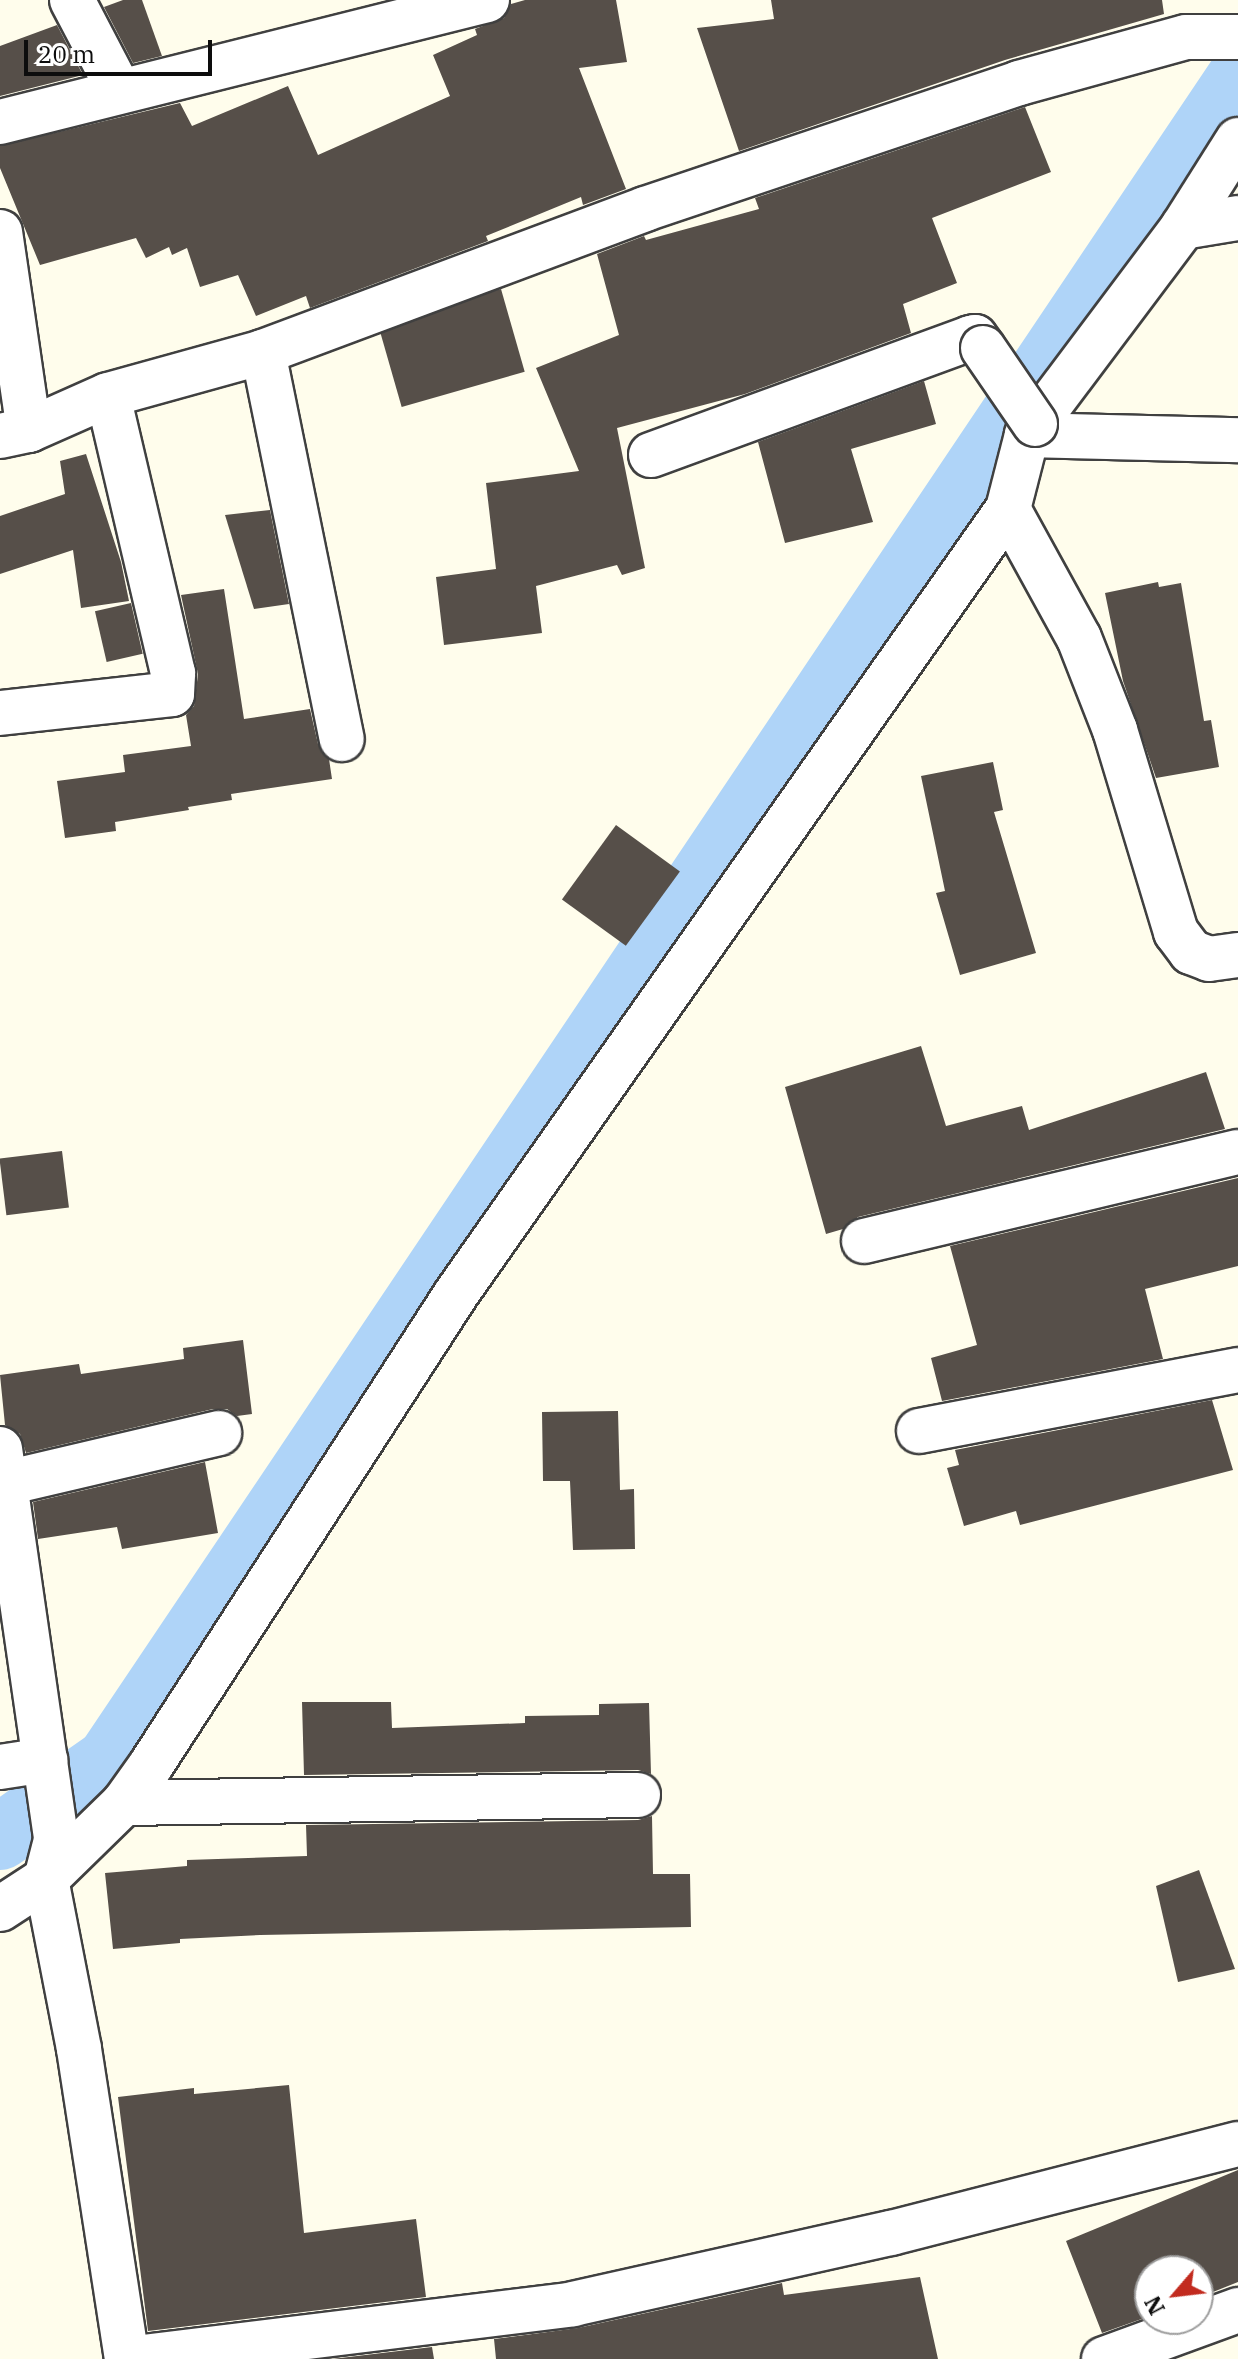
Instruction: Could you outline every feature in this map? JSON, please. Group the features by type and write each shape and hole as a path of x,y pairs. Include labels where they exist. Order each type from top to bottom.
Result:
{"street":[{"path":"72,0 119,90"},
{"path":"0,122 487,0"},
{"path":"0,232 15,433 108,395 263,352 645,209 1019,83 1186,37 1238,37"},
{"path":"0,1909 51,1859 124,1803 456,1294 1008,509 1031,430 1183,227 1238,140"},
{"path":"1183,227 1238,218"},
{"path":"651,455 975,337 1031,430"},
{"path":"263,352 342,739"},
{"path":"0,713 172,694 173,673 108,395"},
{"path":"1031,430 1236,446"},
{"path":"1008,509 1079,638 1115,730 1176,932 1191,952 1209,959 1238,955"},
{"path":"864,1241 1055,1193 1238,1152"},
{"path":"919,1431 1238,1370"},
{"path":"219,1433 3,1466 8,1541 46,1768 51,1859 128,2359 573,2304 891,2233 1238,2144"},
{"path":"0,1767 46,1768"},
{"path":"124,1803 638,1795"},
{"path":"1104,2359 1238,2310"}],"building":[{"path":"123,0 142,0 162,56 133,63 104,7"},
{"path":"525,0 616,0 627,62 579,68 626,189 583,205 581,197 486,236 488,241 310,308 306,296 256,316 238,275 200,287 187,248 172,255 169,247 146,258 136,238 40,265 0,168 0,146 180,103 192,126 288,86 318,155 450,96 433,55 477,35 475,29 504,18 511,4"},
{"path":"771,0 1162,0 1164,14 1005,60 739,151 697,28 774,19"},
{"path":"57,25 83,75 0,96 0,46"},
{"path":"1025,107 1051,172 932,218 957,283 903,304 911,333 745,394 617,428 645,568 622,575 617,565 536,586 542,633 444,645 436,577 496,569 486,483 579,471 536,368 619,335 597,254 644,236 646,240 759,209 755,198"},
{"path":"501,289 525,372 402,407 378,324"},
{"path":"924,381 936,424 851,449 873,522 785,543 758,442"},
{"path":"86,454 121,562 129,601 81,608 73,550 0,574 0,516 65,494 60,461"},
{"path":"270,510 289,604 254,609 225,515"},
{"path":"1158,582 1159,587 1181,583 1204,721 1211,720 1219,767 1156,778 1123,681 1105,593"},
{"path":"224,589 244,719 310,709 318,744 329,759 332,779 231,794 232,800 115,822 116,831 65,838 57,781 125,772 123,755 191,746 186,715 194,706 198,674 181,595"},
{"path":"131,603 143,654 107,662 95,611"},
{"path":"993,762 1003,810 994,812 1036,953 960,975 936,893 945,891 921,776"},
{"path":"616,825 680,871 626,946 562,899"},
{"path":"921,1046 946,1126 1022,1106 1029,1130 1206,1072 1225,1129 858,1217 843,1229 826,1234 785,1087"},
{"path":"62,1151 69,1208 6,1215 0,1159"},
{"path":"1238,1178 1238,1266 1145,1289 1163,1359 942,1401 931,1358 977,1345 950,1246"},
{"path":"243,1340 252,1414 237,1416 227,1409 213,1409 26,1453 20,1434 5,1425 0,1375 79,1364 81,1374 184,1359 183,1348"},
{"path":"1212,1400 1233,1470 1020,1525 1016,1511 964,1526 947,1468 959,1465 955,1450"},
{"path":"618,1411 620,1490 634,1489 635,1549 573,1550 570,1481 543,1481 542,1412"},
{"path":"205,1462 218,1533 122,1549 117,1527 38,1539 33,1502"},
{"path":"302,1702 391,1702 392,1728 525,1723 525,1716 599,1715 599,1704 649,1703 651,1774 638,1770 304,1775"},
{"path":"652,1816 653,1874 690,1874 691,1927 260,1935 180,1939 180,1943 113,1949 105,1873 187,1866 187,1860 307,1856 306,1825 638,1820"},
{"path":"1199,1870 1235,1969 1178,1982 1156,1886"},
{"path":"289,2085 304,2233 416,2219 426,2297 148,2331 118,2097 194,2088 194,2094"},
{"path":"1238,2170 1238,2282 1214,2292 1214,2255 1134,2255 1134,2322 1102,2333 1066,2241"},
{"path":"920,2277 938,2359 496,2359 494,2339 578,2328 782,2283 784,2295"},
{"path":"432,2347 434,2359 332,2359"}],"waterway":[{"path":"0,1837 109,1761 1238,80"}]}
